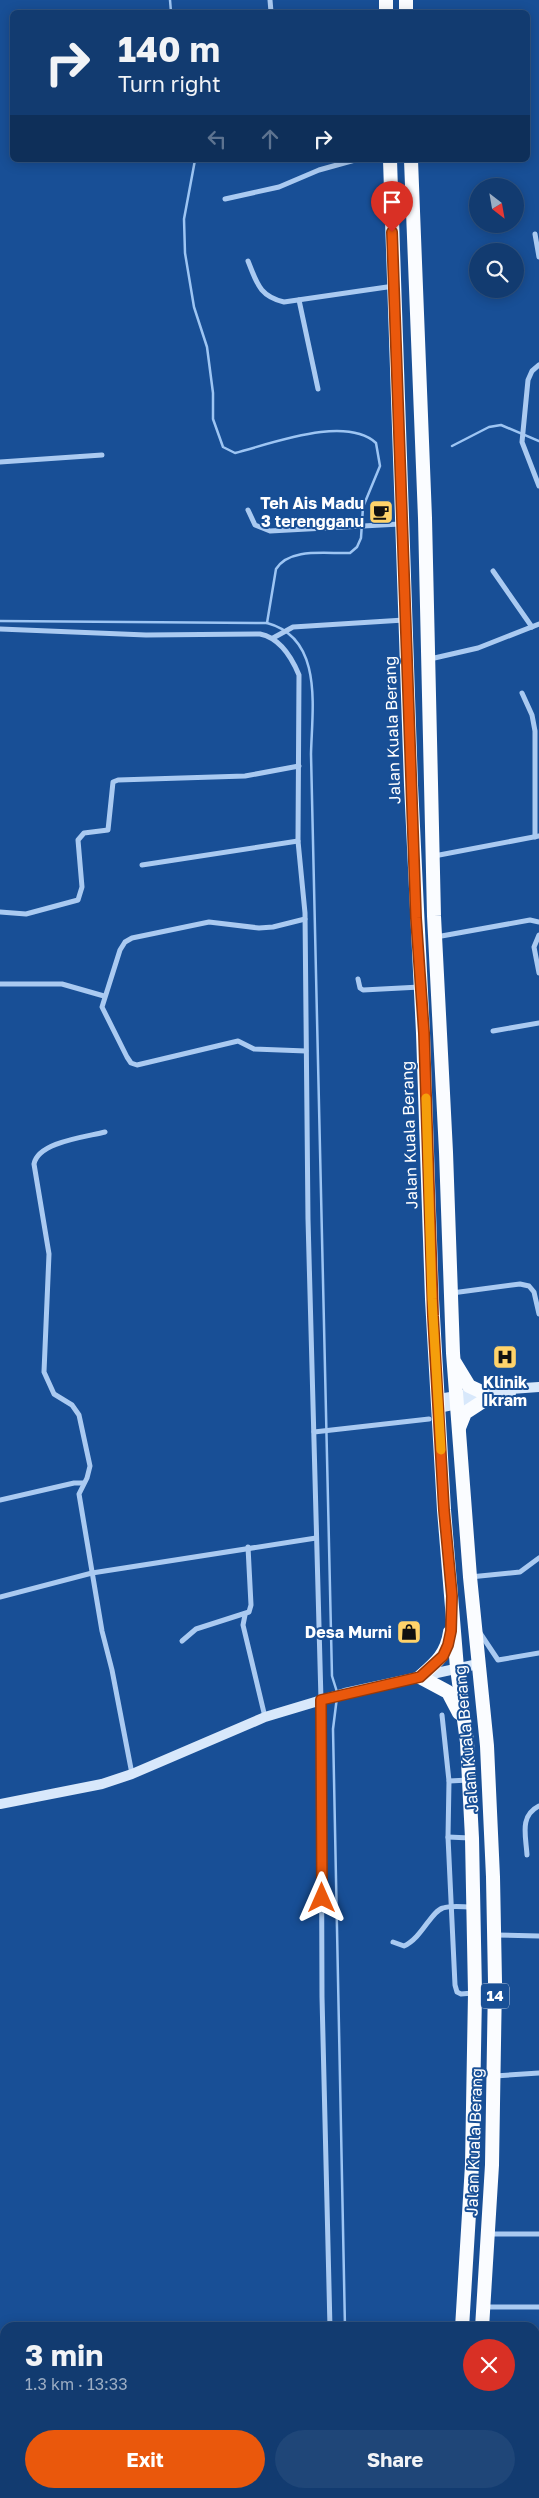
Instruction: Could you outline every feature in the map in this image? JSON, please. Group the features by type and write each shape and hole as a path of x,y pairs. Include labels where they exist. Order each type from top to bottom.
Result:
{"highway":[{"name":"Jalan Kuala Berang","path":"390,162 404,524 414,870 421,988 432,1299 435,1481 444,1510 457,1668 467,1742 472,1838 475,1993 472,2165 462,2322"},
{"name":"Jalan Kuala Berang","path":"410,162 433,857 453,1353 470,1577 486,1746 495,1935 494,2076 483,2322"},
{"name":"Jalan Kuala Berang","path":"432,1299 426,1347 435,1409"},
{"path":"453,1353 456,1366 464,1380 483,1396 460,1420 458,1433"},
{"path":"452,1596 448,1645 436,1664 420,1677 448,1692 458,1708 467,1742"},
{"path":"469,1780 475,1770 474,1751 480,1746 486,1746"}],"main road":[{"path":"435,1409 456,1401 539,1387"},
{"path":"0,1804 70,1791 132,1774 265,1717 323,1699 478,1664"}],"street":[{"path":"225,199 279,187 319,170 348,162"},
{"path":"535,234 539,257"},
{"path":"248,261 260,288 267,296 284,302 394,286"},
{"path":"298,300 318,389"},
{"path":"539,365 532,371 528,380 522,442 539,486"},
{"path":"0,462 102,455"},
{"path":"248,510 255,525 270,531 404,524"},
{"path":"493,571 532,627"},
{"path":"0,629 146,635 260,634 275,637 293,628 351,622 407,620"},
{"path":"428,660 478,648 539,624"},
{"path":"275,637 294,664 299,675 298,841 305,919 316,1538 323,1699 322,1996 330,2322"},
{"path":"433,857 537,837 535,731 532,715 522,693"},
{"path":"0,912 26,914 78,900 82,887 78,840 84,833 108,830 113,782 118,780 245,776 299,766"},
{"path":"142,865 298,841"},
{"path":"305,919 273,927 259,928 209,922 132,938 125,942 120,950 102,1007 127,1057 131,1063 137,1065 238,1041 254,1050 306,1051"},
{"path":"436,937 524,921 539,922"},
{"path":"539,936 534,947 539,973"},
{"path":"358,979 360,988 363,990 421,988"},
{"path":"0,984 62,984 104,996"},
{"path":"493,1031 539,1023"},
{"path":"105,1132 51,1146 40,1153 34,1164 49,1262 44,1336 44,1372 54,1394 72,1405 79,1415 90,1466 87,1478 79,1494 102,1632 112,1670 132,1774"},
{"path":"452,1293 520,1284 528,1286 534,1292 539,1314"},
{"path":"314,1432 435,1409"},
{"path":"0,1500 65,1485 83,1483"},
{"path":"0,1597 92,1573 248,1547 316,1538"},
{"path":"248,1547 251,1605 245,1615 243,1625 265,1717"},
{"path":"470,1577 520,1572 539,1558"},
{"path":"182,1641 196,1629 245,1615"},
{"path":"474,1621 488,1648 498,1660 539,1653"},
{"path":"442,1715 449,1781 448,1837 453,1907 455,1985 457,1992 461,1994 475,1993"},
{"path":"449,1781 469,1780"},
{"path":"527,1855 525,1820 529,1812 539,1806"},
{"path":"448,1837 472,1838"},
{"path":"393,1942 404,1946 412,1942 420,1936 434,1914 444,1907 474,1907"},
{"path":"495,1935 539,1936"},
{"path":"494,2076 539,2073"},
{"path":"488,2234 539,2234"},
{"path":"484,2307 539,2307"}],"waterway":[{"path":"170,0 171,10"},
{"path":"195,162 184,219 185,253 194,307 207,347 213,393 213,419 223,447 235,453 307,434 346,431 363,435 376,443 380,466 363,507 361,538 357,547 350,553 310,553 290,557 282,562 276,569 267,623"},
{"path":"452,446 489,427 501,425 539,441"},
{"path":"0,621 267,623 285,631 298,643 306,659 311,677 313,697 311,754 332,1676 337,1692"},
{"path":"337,1697 333,1729 345,2322"}],"slow traffic":[{"path":"426,1098 432,1299 441,1450"}],"place":[{"name":"Teh Ais Madu 3 terengganu","path":"381,512"},
{"name":"Klinik Ikram","path":"505,1357"},
{"name":"Desa Murni","path":"409,1632"}],"route":[{"path":"322,1898 321,1700 420,1677 443,1656 451,1631 452,1596 444,1510 433,1316 424,1033 416,918 392,232"}]}
